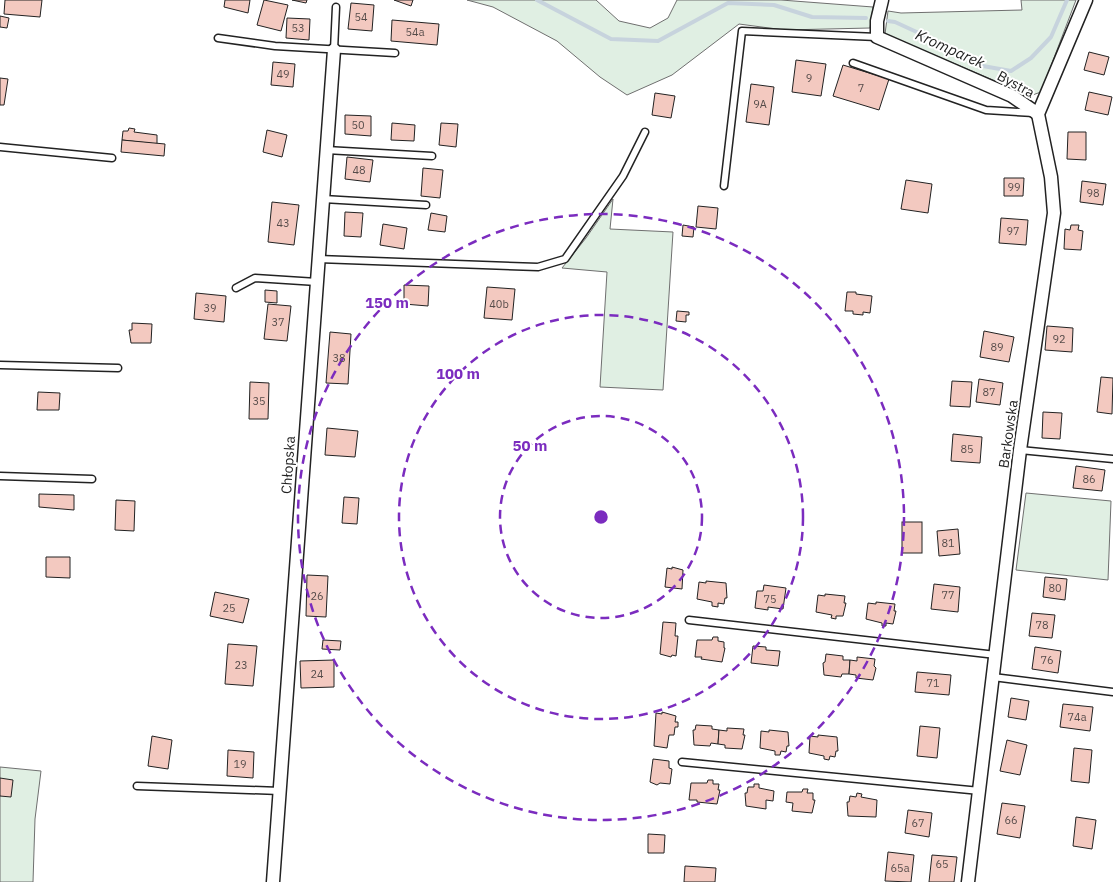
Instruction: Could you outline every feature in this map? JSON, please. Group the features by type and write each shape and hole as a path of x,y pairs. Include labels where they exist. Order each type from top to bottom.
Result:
{"street":[{"path":"877,37 877,21 882,0"},
{"path":"1038,114 1086,0"},
{"name":"Bystra","path":"877,37 1012,96 1038,114"},
{"name":"Chłopska","path":"273,882 334,50"},
{"name":"Barkowska","path":"968,882 1020,450 1054,213 1051,177 1038,114"}],"lane":[{"path":"334,50 336,8"},
{"path":"724,186 742,31 877,37"},
{"path":"218,38 275,46 395,53"},
{"path":"853,63 986,110 1038,114"},
{"path":"318,259 538,268 565,259 623,176 645,132"},
{"path":"0,147 112,158"},
{"path":"326,150 432,156"},
{"path":"323,199 426,204"},
{"path":"236,288 255,278 317,282"},
{"path":"0,365 118,368"},
{"path":"1020,450 1113,459"},
{"path":"0,476 92,479"},
{"path":"689,620 996,655"},
{"path":"993,677 1113,692"},
{"path":"682,762 980,791"},
{"path":"137,786 280,791"}],"green space":[{"path":"467,0 596,0 619,21 650,28 668,18 677,0 781,0 873,7 870,28 784,30 739,24 672,75 627,95 600,77 557,41 493,7"},
{"path":"1021,0 1076,0 1041,92 1024,98 1000,83 885,34 888,11 901,13 1022,10"},
{"path":"613,199 610,229 673,232 663,390 600,387 607,272 562,268"},
{"path":"1026,493 1111,501 1108,580 1016,570"},
{"path":"0,767 41,771 35,819 33,882 0,882"}],"building":[{"path":"5,0 42,0 40,17 4,14"},
{"path":"225,0 250,0 248,13 224,7"},
{"path":"264,0 288,5 281,31 257,25"},
{"path":"292,0 307,0 306,3"},
{"path":"394,0 413,0 411,6"},
{"path":"351,3 374,5 372,31 348,29"},
{"path":"0,16 9,18 7,28 0,27"},
{"path":"287,18 310,19 309,40 286,38"},
{"path":"392,20 439,24 437,45 391,41"},
{"path":"1089,52 1109,57 1104,75 1084,70"},
{"path":"796,60 826,64 821,96 792,92"},
{"path":"273,62 295,64 293,87 271,85"},
{"path":"843,65 889,79 879,110 833,96"},
{"path":"0,78 8,79 4,105 0,105"},
{"path":"751,84 774,87 769,125 746,122"},
{"path":"1089,92 1112,97 1108,115 1085,110"},
{"path":"655,93 675,96 671,118 652,115"},
{"path":"345,115 371,116 371,136 345,134"},
{"path":"392,123 415,125 414,141 391,140"},
{"path":"441,123 458,124 456,147 439,145"},
{"path":"129,128 135,129 134,132 157,135 157,144 122,140 123,131 128,131"},
{"path":"267,130 287,135 282,157 263,152"},
{"path":"1068,132 1086,132 1086,160 1067,159"},
{"path":"122,140 165,144 164,156 121,152"},
{"path":"347,157 373,160 370,182 345,179"},
{"path":"423,168 443,170 440,198 421,196"},
{"path":"1004,178 1024,178 1023,196 1004,196"},
{"path":"906,180 932,184 928,213 901,209"},
{"path":"1082,181 1106,184 1103,205 1080,202"},
{"path":"272,202 299,205 294,245 268,242"},
{"path":"698,206 718,208 716,229 696,227"},
{"path":"345,212 363,213 361,237 344,236"},
{"path":"431,213 447,216 445,232 428,230"},
{"path":"1001,218 1028,220 1026,245 999,243"},
{"path":"383,224 407,228 404,249 380,245"},
{"path":"683,225 694,227 693,237 682,236"},
{"path":"1071,225 1079,225 1078,230 1083,231 1081,250 1064,249 1065,229 1070,230"},
{"path":"404,285 429,286 428,306 404,304"},
{"path":"487,287 515,289 512,320 484,318"},
{"path":"265,290 277,291 277,303 265,302"},
{"path":"847,292 872,296 870,313 863,312 863,315 853,314 853,311 845,311"},
{"path":"196,293 226,296 224,322 194,319"},
{"path":"268,304 291,306 287,341 264,339"},
{"path":"677,311 689,312 689,315 686,315 686,322 676,321"},
{"path":"132,323 152,324 151,343 131,343 129,330 132,330"},
{"path":"1047,326 1073,328 1072,352 1045,350"},
{"path":"984,331 1014,337 1009,362 980,357"},
{"path":"330,332 351,334 348,384 326,383"},
{"path":"1101,377 1113,378 1112,414 1097,412"},
{"path":"979,379 1003,383 1000,405 976,402"},
{"path":"952,381 972,382 970,407 950,406"},
{"path":"250,382 269,383 268,419 249,419"},
{"path":"38,392 60,393 59,410 37,410"},
{"path":"1043,412 1062,413 1060,439 1042,438"},
{"path":"327,428 358,431 355,457 325,455"},
{"path":"953,434 982,437 980,463 951,461"},
{"path":"1076,466 1105,470 1102,491 1073,488"},
{"path":"39,494 74,495 74,510 39,507"},
{"path":"344,497 359,498 357,524 342,523"},
{"path":"116,500 135,501 134,531 115,530"},
{"path":"902,522 922,522 922,553 902,553"},
{"path":"958,529 960,554 939,556 937,531"},
{"path":"46,557 70,557 70,578 46,577"},
{"path":"672,567 683,570 682,589 665,587 667,568 672,569"},
{"path":"307,575 328,576 326,617 306,616"},
{"path":"1045,577 1067,579 1065,600 1043,597"},
{"path":"706,581 726,583 727,598 725,598 724,604 718,603 718,607 712,606 712,602 697,599 699,582 706,583"},
{"path":"934,584 960,587 958,612 931,609"},
{"path":"764,585 786,588 783,609 768,607 768,610 755,608 757,591 763,591"},
{"path":"215,592 249,599 243,623 210,616"},
{"path":"825,594 845,596 844,603 846,603 843,616 836,616 836,619 831,618 832,615 816,612 818,595 825,596"},
{"path":"876,602 895,604 894,611 896,611 893,624 886,623 886,626 882,626 882,623 866,619 868,603 876,604"},
{"path":"1032,613 1055,615 1052,638 1029,636"},
{"path":"663,622 676,623 675,636 678,636 676,656 672,655 671,657 660,654"},
{"path":"713,637 718,637 718,641 724,642 725,648 722,662 695,657 697,640 712,640"},
{"path":"323,640 341,641 340,650 322,649"},
{"path":"228,644 257,646 253,686 225,684"},
{"path":"753,646 766,647 766,650 780,651 778,666 751,663"},
{"path":"1035,647 1061,651 1058,673 1032,669"},
{"path":"826,654 843,656 843,660 850,660 849,674 842,674 841,677 824,675 823,663 825,662"},
{"path":"857,657 875,659 874,666 876,668 873,680 856,678 856,675 849,674 850,660 857,661"},
{"path":"334,660 334,687 301,688 300,661"},
{"path":"917,672 951,675 949,695 915,692"},
{"path":"1011,698 1029,701 1026,720 1008,717"},
{"path":"1063,704 1093,707 1090,731 1060,727"},
{"path":"662,712 676,716 675,722 678,722 674,735 669,735 667,748 654,746 656,713 662,714"},
{"path":"696,725 712,726 712,729 719,730 718,744 711,743 710,746 694,745 693,730 695,730"},
{"path":"920,726 940,728 937,758 917,756"},
{"path":"727,728 744,729 743,735 745,735 742,749 725,748 725,745 718,744 719,730 727,731"},
{"path":"769,730 788,732 789,746 787,746 786,752 781,751 780,755 775,755 775,751 760,748 761,731 769,732"},
{"path":"818,735 837,737 838,751 836,751 835,757 830,756 829,760 824,759 824,756 809,753 810,736 818,737"},
{"path":"152,736 172,740 168,769 148,766"},
{"path":"1007,740 1027,745 1020,775 1000,771"},
{"path":"1074,748 1092,750 1089,783 1071,781"},
{"path":"228,750 254,752 253,778 227,776"},
{"path":"653,759 669,761 669,768 672,769 670,784 660,783 657,785 650,782"},
{"path":"0,778 13,780 11,797 0,796"},
{"path":"708,780 713,780 713,784 719,784 718,790 720,790 717,804 689,800 691,783 707,783"},
{"path":"754,784 759,784 759,788 774,791 773,801 766,800 766,809 746,806 745,793 747,793 748,787 754,787"},
{"path":"803,789 808,789 807,793 813,793 813,800 815,800 812,813 792,811 793,803 786,802 787,792 802,792"},
{"path":"857,793 862,794 861,797 877,800 876,817 848,816 847,802 849,802 850,796 856,797"},
{"path":"1002,803 1025,806 1020,838 997,834"},
{"path":"908,810 932,813 929,837 905,833"},
{"path":"1076,817 1096,820 1092,849 1073,846"},
{"path":"648,834 665,835 664,853 648,853"},
{"path":"888,852 914,855 911,882 885,881"},
{"path":"932,855 957,857 954,882 929,882"},
{"path":"685,866 716,868 715,882 684,882"}],"waterway":[{"name":"Kromparek","path":"537,0 611,39 658,41 728,3 774,5 812,17 866,18"},
{"name":"Kromparek","path":"888,21 895,22 947,46 983,66 1011,71 1031,58 1051,37 1067,0"}]}
